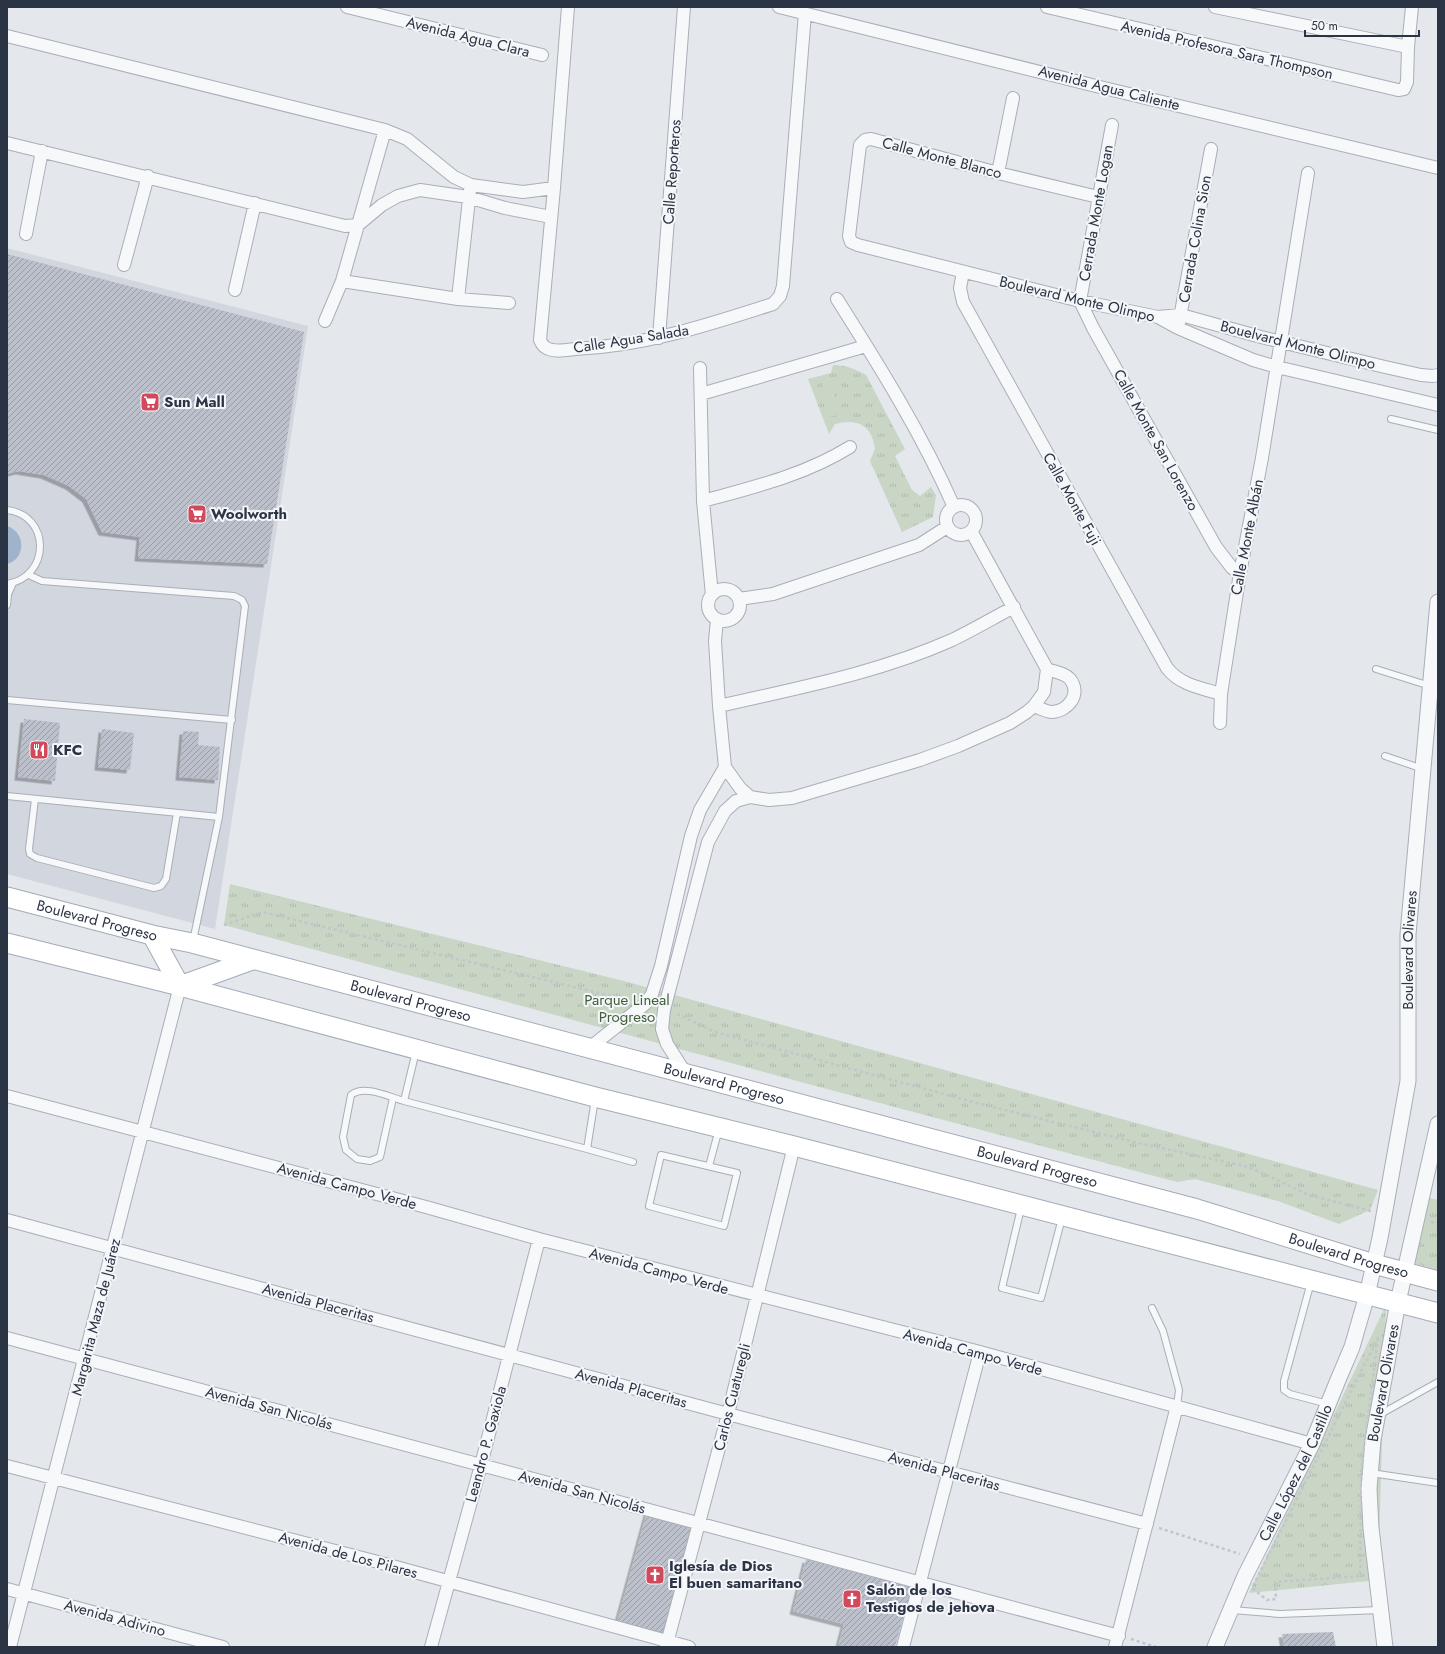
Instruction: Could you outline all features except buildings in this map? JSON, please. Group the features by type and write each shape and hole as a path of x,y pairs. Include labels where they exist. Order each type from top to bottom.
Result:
{"main road":[{"name":"Boulevard Progreso","path":"7,897 152,935 192,943 1197,1209 1374,1264 1438,1281"},
{"path":"152,935 180,986"},
{"path":"7,943 180,986 595,1097 1062,1214 1438,1313"},
{"path":"180,986 252,960"}],"street":[{"name":"Avenida Agua Clara","path":"347,7 542,55"},
{"path":"7,143 148,176 345,226 358,225 382,205 398,196 420,190 468,197 520,211 551,217 568,7"},
{"name":"Calle Reporteros","path":"659,338 684,7"},
{"name":"Avenida Agua Caliente","path":"780,7 1104,88 1438,168"},
{"name":"Avenida Profesora Sara Thompson","path":"1051,7 1398,90 1404,89 1407,82 1408,47"},
{"path":"1215,7 1408,47 1412,7"},
{"name":"Calle Agua Salada","path":"551,217 540,340 545,347 554,350 585,349 659,338 691,330 773,304 780,296 783,286 805,13"},
{"path":"7,36 385,130 407,139 454,177 471,185 523,192 554,188"},
{"path":"998,173 1013,98"},
{"name":"Cerrada Monte Logan","path":"1080,301 1112,125"},
{"path":"325,321 342,281 385,130"},
{"name":"Calle Monte Blanco","path":"851,242 849,236 860,145 865,140 871,139 1098,198"},
{"name":"Cerrada Colina Sion","path":"1178,328 1211,149"},
{"path":"26,234 42,151"},
{"name":"Calle Monte Albán","path":"1220,723 1221,694 1240,573 1262,458 1308,173"},
{"path":"124,265 148,176"},
{"path":"458,299 468,197 471,185"},
{"path":"520,211 523,192"},
{"path":"235,290 255,203"},
{"name":"Boulevard Monte Olimpo","path":"851,242 858,246 1080,301 1158,317 1178,328 1253,360 1438,405"},
{"name":"Calle Monte Fuji","path":"963,272 960,288 963,302 1167,668 1174,678 1221,694"},
{"path":"342,281 458,299 509,303"},
{"path":"837,299 893,388 939,473 954,507"},
{"name":"Calle Monte San Lorenzo","path":"1080,301 1097,335 1216,547 1232,568 1240,573"},
{"name":"Bouelvard Monte Olimpo","path":"1158,317 1181,315 1280,347 1421,375 1438,375"},
{"path":"701,394 866,346"},
{"path":"700,368 703,501 712,595"},
{"path":"703,501 794,475 829,460 850,447"},
{"path":"954,507 968,507 974,514 976,523 971,531 963,535 958,535 950,531 947,527 947,514 954,507"},
{"path":"739,600 773,594 919,545 947,527"},
{"path":"686,1074 667,1044 662,1029 664,1010 708,842 726,811 736,801 750,797 769,800 792,798 920,760 958,746 1010,723 1034,706 1044,692 1047,669 971,531"},
{"path":"727,589 736,595 739,600 739,610 732,619 722,621 712,615 708,605 712,595 716,591 727,589"},
{"name":"Boulevard Olivares","path":"1367,1295 1389,1194 1408,1081 1408,934 1438,603"},
{"path":"718,706 855,674 910,656 952,640 1014,607"},
{"path":"717,619 715,641 718,706 725,767 740,788 750,797"},
{"path":"1034,706 1050,712 1061,711 1067,708 1074,696 1074,688 1070,679 1063,674 1047,669"},
{"path":"588,1049 645,1004 652,994 662,962 691,836 700,810 725,767"},
{"path":"691,836 708,842"},
{"path":"662,962 675,966"},
{"name":"Margarita Maza de Juárez","path":"10,1647 114,1248 180,986"},
{"name":"Avenida Campo Verde","path":"7,1096 144,1131 426,1207 539,1240 980,1352 1312,1444"},
{"name":"Boulevard Olivares","path":"1385,1647 1371,1528 1371,1473 1378,1415 1398,1302 1438,1124"},
{"name":"Carlos Cuaturegli","path":"667,1644 728,1414 794,1146"},
{"name":"Avenida Placeritas","path":"7,1220 728,1414 1147,1524"},
{"name":"Leandro P. Gaxiola","path":"431,1647 481,1465 508,1355 539,1240"},
{"name":"Calle López del Castillo","path":"1215,1647 1254,1558 1312,1444 1352,1347 1367,1295"},
{"name":"Avenida San Nicolás","path":"7,1338 920,1582 1117,1641"},
{"path":"903,1647 980,1352"},
{"path":"1117,1641 1177,1406"},
{"name":"Avenida de Los Pilares","path":"7,1466 449,1582 667,1644 688,1647"},
{"name":"Avenida Adivino","path":"7,1589 223,1647"}],"lane":[{"path":"1391,419 1438,430"},
{"path":"7,510 20,514 27,519 38,533 40,551 34,568 28,574 10,584 7,605"},
{"path":"28,574 42,580 234,596 242,600 245,606 219,817 192,943"},
{"path":"1376,669 1430,686"},
{"path":"7,700 232,720"},
{"path":"1385,756 1423,769"},
{"path":"7,796 219,817"},
{"path":"35,799 29,849 30,854 37,858 154,888 162,886 166,878 178,813"},
{"path":"404,1101 416,1049"},
{"path":"393,1098 380,1157 370,1160 357,1159 346,1150 343,1137 351,1095 356,1091 365,1090 633,1162"},
{"path":"587,1149 595,1097"},
{"path":"709,1166 719,1127"},
{"path":"661,1154 709,1166 737,1173 724,1226 649,1206 661,1154"},
{"path":"1022,1204 1002,1288 1041,1298 1062,1214"},
{"path":"1312,1280 1284,1382 1284,1390 1290,1394 1328,1404"},
{"path":"1152,1308 1162,1332 1179,1390 1177,1406"},
{"path":"1378,1415 1438,1382"},
{"path":"1371,1473 1438,1484"},
{"path":"1230,1610 1280,1614 1380,1610"}],"path":[{"path":"224,925 262,912 645,1004"},
{"path":"664,1010 682,1015 715,1032 977,1103 1138,1143 1249,1167 1309,1195 1370,1210"},
{"path":"1378,1338 1361,1471 1360,1576 1275,1582 1276,1599 1267,1600 1252,1588 1378,1338"},
{"path":"1147,1524 1254,1558"},
{"path":"1117,1641 1156,1647"}],"shaded area":[{"path":"7,248 308,326 215,929 7,874"}],"green space":[{"path":"833,365 850,368 866,375 905,449 895,456 912,490 920,496 931,487 936,495 933,517 902,532 870,461 875,449 871,434 862,425 843,422 835,424 829,434 808,379 831,373"},
{"path":"830,382 841,414 829,417 821,391 823,384"},
{"name":"Parque Lineal Progreso","path":"230,884 624,981 1378,1190 1370,1210 1339,1224 1278,1201 1195,1179 1177,1182 812,1085 224,925"},
{"path":"1425,1197 1438,1200 1438,1270 1413,1263"},
{"path":"1386,1305 1378,1580 1249,1593"}],"water":[{"path":"7,526 18,534 21,545 18,557 7,564"}],"place":[{"name":"Sun Mall","path":"150,402"},
{"name":"Woolworth","path":"197,514"},
{"name":"KFC","path":"39,750"},
{"name":"Iglesía de Dios El buen samaritano","path":"655,1575"},
{"name":"Salón de los Testigos de jehova","path":"852,1599"}]}
